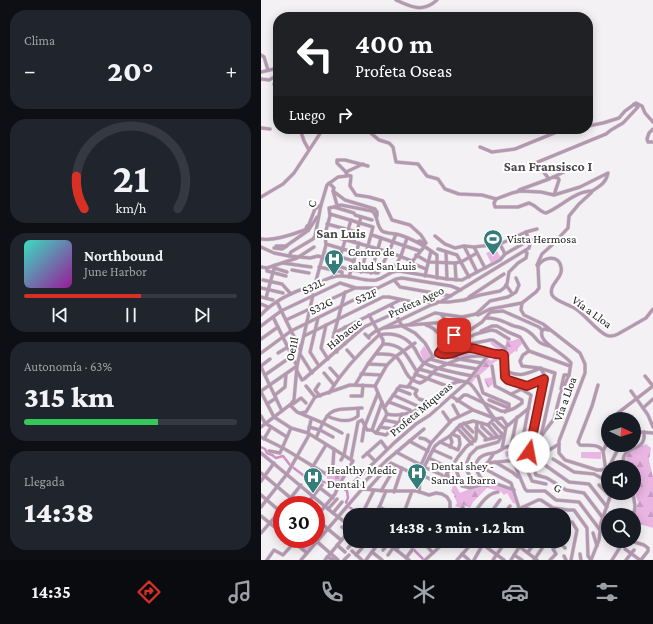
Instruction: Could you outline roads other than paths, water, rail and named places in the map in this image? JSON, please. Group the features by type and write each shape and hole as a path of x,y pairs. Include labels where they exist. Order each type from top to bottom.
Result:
{"street":[{"path":"396,0 408,6 428,7 437,0"},
{"path":"261,55 264,57 268,70"},
{"path":"261,72 273,70"},
{"path":"261,79 270,80 273,78"},
{"path":"593,125 619,118 636,103 641,104 645,113 653,122"},
{"path":"549,179 539,166 533,164 606,134 625,121 638,107 634,104"},
{"path":"261,128 270,129"},
{"path":"653,129 649,133 647,139 648,142 653,142"},
{"path":"302,134 309,150"},
{"path":"261,196 279,187 297,171 320,134"},
{"path":"372,134 379,140 387,142 393,147 396,162 418,164 425,175 439,179 445,189 459,194 481,195 496,199 564,172"},
{"path":"480,147 492,152 515,150 552,134"},
{"path":"368,166 345,160 337,160 337,163 347,174 351,176 351,187 356,195 368,196 383,201 392,220 410,225 421,235 426,243 425,244 420,241 417,242"},
{"path":"336,206 333,191 334,188 329,183 363,164"},
{"path":"408,325 435,313 462,317 476,314 478,315 495,308 521,303 536,292 539,288 537,262 542,254 568,228 569,216 592,191 603,184 608,173 579,187 554,195 535,192 516,192"},
{"path":"553,177 558,178 559,180 554,195"},
{"name":"C","path":"289,256 295,250 313,239 316,232 321,205 329,183"},
{"path":"333,191 345,200 376,210 378,222"},
{"path":"496,199 494,204 495,207 518,207 529,203 536,206 540,211 546,213 554,210 586,191 592,191"},
{"path":"261,239 271,239 306,229 315,209 321,205"},
{"path":"336,206 372,220"},
{"path":"315,284 326,244 325,234 330,214 329,208 336,206 372,211 375,214 381,231 396,234 417,242 437,255 437,278"},
{"path":"275,247 282,249 306,232 311,228 319,214"},
{"path":"330,214 373,227 361,272"},
{"path":"354,242 361,217"},
{"path":"333,277 351,220"},
{"path":"306,232 309,223"},
{"path":"327,224 357,232"},
{"path":"435,236 445,244 455,248 464,246 474,247 499,244 537,228"},
{"path":"526,232 529,243"},
{"path":"325,234 401,256 426,270"},
{"path":"261,247 273,253 297,258 311,258 316,255 351,270 378,273 396,234"},
{"path":"372,235 420,251"},
{"path":"371,273 381,238"},
{"path":"261,315 275,301 333,277 341,276 377,280 390,272 396,264 401,256 407,238"},
{"path":"396,264 412,272 426,276 462,280 500,260 505,254 537,238"},
{"name":"Profeta Ageo","path":"329,394 354,358 383,328 431,304 441,302 472,284 530,247 529,243"},
{"path":"326,244 356,252"},
{"path":"349,277 359,244"},
{"path":"499,244 505,254"},
{"path":"464,246 477,272"},
{"path":"261,267 275,267 281,263 297,258 314,247"},
{"path":"412,272 411,262 424,247"},
{"path":"474,247 485,268"},
{"path":"438,249 457,255 469,277"},
{"path":"441,302 464,300 500,291 506,285 509,272 518,263 526,258 527,253 525,250"},
{"path":"424,292 427,282 426,270 431,251"},
{"path":"446,252 447,279"},
{"path":"416,255 428,262 446,264 461,262 477,253"},
{"path":"340,257 354,261"},
{"name":"Vía a Lloa","path":"538,266 542,260 546,258 555,259 559,262 562,267 551,291 553,296 577,310 605,335 617,335 646,318 653,309"},
{"path":"281,263 311,267"},
{"path":"455,263 456,280"},
{"path":"319,266 342,272 341,282"},
{"path":"266,298 275,267"},
{"path":"267,268 267,271 273,273 287,274 275,267"},
{"path":"291,270 309,273"},
{"path":"493,271 497,279"},
{"path":"390,272 412,272"},
{"path":"390,272 393,280 400,288 451,296"},
{"path":"464,300 504,274"},
{"path":"393,280 401,278 451,286 461,290"},
{"path":"476,314 490,301 508,297 516,292 519,285 516,278"},
{"path":"263,280 282,284 291,294"},
{"name":"S32G","path":"261,353 291,331 393,280"},
{"name":"S32L","path":"261,326 281,311 341,282 356,288 378,288"},
{"path":"472,284 476,292"},
{"path":"506,285 511,292"},
{"path":"261,288 283,293"},
{"path":"286,320 356,288"},
{"path":"337,352 332,343 345,292"},
{"name":"Oe11l","path":"290,405 294,400 300,349 313,295"},
{"path":"261,297 275,301 300,349"},
{"name":"S32F","path":"304,336 383,297 413,302 441,302"},
{"path":"334,333 402,300"},
{"name":"Habacuc","path":"297,371 302,380 304,380 363,328 414,303 424,302"},
{"name":"Via a Lloa","path":"521,303 520,308 522,313 543,324 580,353 583,358 585,373 559,444"},
{"path":"261,304 268,307"},
{"path":"431,304 435,313"},
{"path":"391,305 402,326 415,333 425,343 431,358 448,364 477,369"},
{"path":"461,327 470,330 487,318 495,308"},
{"path":"491,312 503,311 539,327 542,330 550,331"},
{"path":"409,386 424,363 439,353 454,333 441,314"},
{"path":"355,385 361,374 383,344 383,341 369,315"},
{"path":"273,317 297,366 261,392 274,418 291,428 316,438 352,460"},
{"path":"318,317 310,352 319,366"},
{"path":"487,318 501,319 512,325 524,328 532,334 538,342 553,347"},
{"path":"353,336 356,322"},
{"path":"420,325 447,322"},
{"path":"326,325 321,348 328,359"},
{"path":"383,328 408,325 430,326 446,343 445,346"},
{"path":"445,346 450,346 492,326 497,326 520,337 529,351 570,366"},
{"path":"261,339 278,327"},
{"path":"345,328 343,337 345,344"},
{"path":"476,334 494,330 509,339"},
{"path":"487,463 522,458 529,452 554,420 564,375 569,375 570,361 563,354 542,340 542,330"},
{"path":"368,337 378,332 395,334 414,344 424,363 472,376"},
{"path":"365,334 372,341"},
{"path":"445,346 447,348 456,347 493,340 506,349"},
{"path":"383,344 394,344 404,351 417,372 428,379 447,386"},
{"path":"375,386 387,365 395,357 414,344"},
{"path":"278,353 287,346"},
{"path":"444,355 467,348 475,348 503,355 505,377 508,380 527,386"},
{"path":"347,350 354,358"},
{"path":"529,351 521,358 521,365 541,368 555,373 541,436 539,457 542,463 569,482 589,484 607,507"},
{"name":"Profeta Miqueas","path":"349,486 387,449 467,382 490,352"},
{"path":"439,353 459,359 482,363"},
{"path":"300,354 312,373"},
{"path":"376,354 389,354 395,357 412,380 420,383 428,379 438,368 459,359 475,356 487,357"},
{"path":"265,375 292,356"},
{"path":"270,359 261,369 282,411"},
{"path":"368,364 387,365"},
{"path":"457,401 465,394 505,412 523,402 495,385 491,366"},
{"path":"330,368 339,378"},
{"path":"504,370 513,375 521,375 541,368"},
{"path":"541,368 544,374 544,379 529,452 536,475 547,478 566,490 584,493 601,515"},
{"path":"417,372 432,373 467,382 473,386 495,418 505,429"},
{"path":"324,373 334,385"},
{"path":"267,404 285,387 286,374"},
{"path":"361,374 381,375"},
{"path":"478,376 483,393 508,403 509,408"},
{"path":"619,412 653,386 645,376"},
{"path":"511,394 544,379"},
{"path":"387,414 402,414 422,408 447,386 462,381"},
{"path":"319,384 315,390 320,396"},
{"path":"301,413 306,412 315,397 355,385 375,386"},
{"path":"351,396 363,396 363,385"},
{"path":"598,385 592,406 578,442 580,445 591,445 599,447 601,450"},
{"path":"306,386 315,397"},
{"path":"375,386 387,414"},
{"path":"384,408 397,389 401,386 409,386 417,390 415,394 418,398 429,402"},
{"path":"397,389 410,394"},
{"path":"482,479 476,469 477,460 483,455 500,451 502,448 520,445 522,443 531,394 521,389"},
{"path":"631,391 648,415 653,427 645,432"},
{"path":"362,441 365,426 378,393"},
{"path":"393,395 422,408"},
{"path":"451,396 473,410 489,417 502,418 507,425"},
{"path":"261,427 301,398 306,403"},
{"path":"398,405 401,398"},
{"path":"643,408 653,399"},
{"path":"489,400 509,408"},
{"path":"372,430 382,402"},
{"path":"389,402 411,412"},
{"path":"290,405 297,412 342,433"},
{"path":"453,405 459,416"},
{"path":"316,438 323,423 327,416 330,412 360,408 358,416 352,420 337,420 327,416"},
{"path":"505,412 509,408"},
{"path":"502,448 503,435 507,425 529,408"},
{"path":"419,492 423,466 431,443 441,434 450,422 473,410"},
{"path":"443,412 450,422"},
{"path":"648,415 653,412"},
{"path":"376,432 387,414"},
{"path":"325,510 333,501 349,468 352,460 352,453 359,421 363,421 367,430 372,430 386,435 399,423 402,414"},
{"path":"261,416 265,423 287,437"},
{"path":"511,446 517,417"},
{"path":"488,425 495,418"},
{"path":"261,508 287,474 308,434 311,420"},
{"path":"384,420 399,423"},
{"path":"423,466 440,442 451,435 460,425 470,421 488,425 499,437"},
{"path":"368,489 391,463 440,484 466,447 472,444 475,440 477,436 477,422"},
{"path":"465,423 473,432"},
{"path":"482,423 482,427 494,438"},
{"path":"493,424 503,435"},
{"path":"460,425 475,440"},
{"path":"271,427 262,438 283,448 326,474 333,465 334,449"},
{"path":"309,427 320,430 333,437"},
{"path":"380,427 393,429"},
{"path":"269,451 274,451 279,454 291,428"},
{"path":"457,428 472,444"},
{"path":"476,428 486,439 503,435"},
{"path":"335,512 397,452 424,429"},
{"path":"641,432 653,433"},
{"path":"623,460 626,453 643,444 645,432"},
{"path":"341,460 344,455 348,435"},
{"path":"440,442 457,450 460,444 458,436 451,435"},
{"path":"450,447 452,442 451,435"},
{"path":"473,481 467,471 467,462 470,455 477,448 498,442 503,435"},
{"path":"477,436 480,439"},
{"path":"420,438 431,443"},
{"path":"363,457 381,441 387,449"},
{"path":"409,441 427,451"},
{"path":"546,452 559,444"},
{"path":"559,444 559,453 565,460 597,470 601,469"},
{"path":"307,476 326,445"},
{"path":"433,450 451,458"},
{"path":"397,452 442,475"},
{"path":"603,452 605,460"},
{"path":"261,453 313,496 321,486 333,501"},
{"path":"344,455 352,453"},
{"path":"367,453 375,461"},
{"path":"494,453 485,467 487,470 510,482 521,508 539,500 553,508"},
{"path":"429,458 447,467"},
{"path":"522,458 532,481 546,484"},
{"path":"553,459 573,472 594,474 601,478"},
{"name":"G","path":"513,460 519,478 527,491 545,491 556,500 579,502 600,530"},
{"path":"495,462 519,478"},
{"path":"261,481 274,463"},
{"path":"454,464 462,486 470,488 492,482"},
{"path":"349,468 354,471"},
{"path":"394,492 402,468"},
{"path":"381,491 395,469"},
{"path":"447,473 451,484"},
{"path":"261,474 288,496"},
{"path":"467,487 473,481 482,479 514,490"},
{"path":"354,482 361,488 381,491 419,492 429,495 440,493 447,496 451,504 450,508"},
{"path":"293,496 301,485"},
{"path":"365,508 374,490"},
{"path":"379,507 386,491"},
{"path":"478,508 484,500 495,491 498,492"},
{"path":"406,508 412,492"},
{"path":"261,495 273,505"},
{"path":"328,507 337,499"},
{"path":"494,508 500,500"},
{"path":"607,507 609,500"},
{"path":"341,540 327,528 337,517 344,504"},
{"path":"325,505 335,512 337,517 343,521"},
{"path":"571,510 576,510 587,528 588,556 591,560"},
{"path":"261,516 273,526"},
{"path":"261,533 273,520"},
{"path":"571,560 577,530 572,522"},
{"path":"591,560 599,540 601,526"},
{"path":"593,533 597,546"},
{"path":"326,559 343,538"},
{"path":"337,545 345,552"},
{"path":"625,549 640,560 647,551 647,547 641,545"},
{"path":"267,560 275,550 283,555 290,548"},
{"path":"301,548 307,553"},
{"path":"301,560 310,548"},
{"path":"325,548 338,560"},
{"path":"356,555 362,548"},
{"path":"366,560 375,548"},
{"path":"429,548 433,552"},
{"path":"426,559 438,548"},
{"path":"457,560 468,548"},
{"path":"474,560 479,548"},
{"path":"489,548 504,560"},
{"path":"493,560 502,548"},
{"path":"511,560 519,548"},
{"path":"522,548 535,559 542,548"},
{"path":"528,552 531,548"},
{"path":"550,560 556,554 553,549 554,548"},
{"path":"612,560 621,548"},
{"path":"388,555 395,549 406,558"},
{"path":"399,560 406,558 412,550"},
{"path":"626,560 634,550"},
{"path":"352,551 362,560"},
{"path":"372,552 380,560"},
{"path":"462,554 469,560"},
{"path":"580,554 581,560"},
{"path":"344,560 349,555"},
{"path":"514,555 522,560"},
{"path":"564,556 566,560"},
{"path":"326,559 334,560"}],"waterway":[{"path":"261,447 265,449 267,453 276,458 283,456 290,465"},
{"path":"291,466 317,484 320,478 323,482 331,483"},
{"path":"340,486 347,491 348,498 346,502 350,508"},
{"path":"412,548 424,560"}],"place":[{"name":"Vista Hermosa","path":"493,256"},
{"name":"Centro de salud San Luis","path":"334,276"},
{"name":"Dental shey - Sandra Ibarra","path":"417,490"},
{"name":"Healthy Medic Dental 1","path":"313,494"}],"district":[{"name":"San Fransisco I","path":"548,166"},
{"name":"San Luis","path":"341,233"}]}
